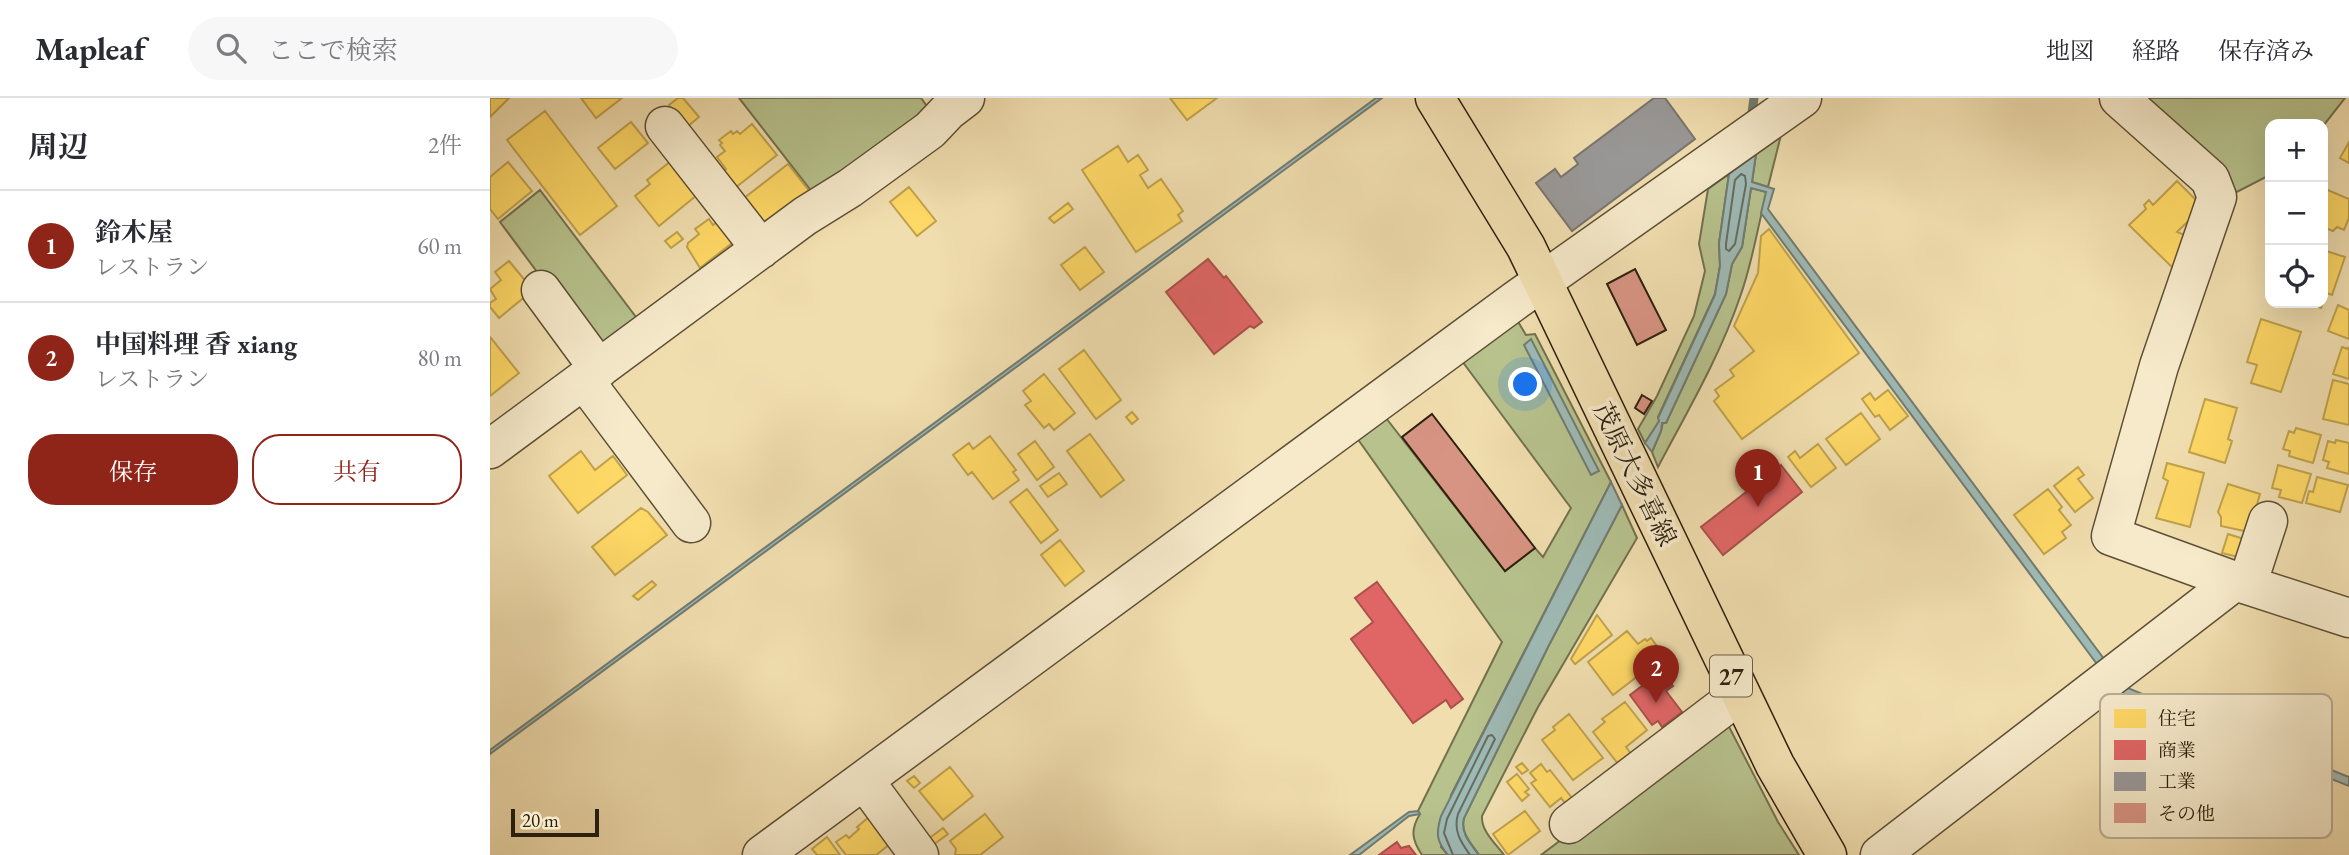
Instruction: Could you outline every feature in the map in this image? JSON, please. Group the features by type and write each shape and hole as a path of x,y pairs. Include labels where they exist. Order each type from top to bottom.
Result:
{"main road":[{"name":"茂原大多喜線","path":"1435,98 1526,247 1775,765 1828,855"}],"street":[{"path":"762,855 1543,281 1802,98"},
{"path":"2119,98 2210,179 2217,197 2159,366 2111,536 2349,618"},
{"path":"490,449 761,249 930,130 950,102"},
{"path":"665,126 761,249"},
{"path":"541,290 592,375 691,523"},
{"path":"1880,855 2241,583 2268,521"},
{"path":"1569,824 1740,694"},
{"path":"864,780 919,855"}],"green space":[{"path":"739,98 921,98 929,109 816,197"},
{"path":"2132,98 2345,98 2328,120 2265,119 2265,178 2227,197"},
{"path":"1781,135 1768,187 1752,182 1756,154"},
{"path":"1729,174 1715,294 1658,417 1660,421 1645,443 1638,429 1657,396 1694,316 1705,271 1699,244 1708,189"},
{"path":"1751,188 1767,192 1744,284 1713,362 1658,467 1652,452 1663,422 1666,423 1726,294 1732,264 1742,247"},
{"path":"540,190 639,321 600,350 500,222"},
{"path":"1517,320 1526,335 1535,334 1611,482 1451,795 1441,847 1448,855 1422,855 1413,835 1420,814 1418,811 1502,642 1357,438 1386,418 1505,571 1535,548 1543,557 1571,508 1462,361"},
{"path":"1622,505 1637,538 1538,707 1482,816 1486,832 1504,855 1479,855 1465,833 1464,818"},
{"path":"1724,717 1778,822 1799,855 1541,855"}],"water":[{"path":"1376,98 1382,98 490,754 490,750"},
{"path":"1756,154 1752,182 1774,189 1768,209 2125,687 2142,694 2119,694 1761,213 1766,192 1751,188 1742,247 1732,264 1726,294 1666,423 1662,423 1652,452 1645,443 1659,421 1658,418 1715,295 1729,174"},
{"path":"1531,339 1599,471 1591,475 1524,345"},
{"path":"1611,482 1622,505 1464,818 1465,833 1479,855 1448,855 1438,837 1441,816"},
{"path":"2332,770 2349,777 2349,786 2332,779"},
{"path":"1418,811 1420,814 1409,816 1359,855 1350,855 1409,812"}],"building: 住宅":[{"path":"490,98 509,98 490,117"},
{"path":"581,98 622,98 596,118"},
{"path":"678,98 683,98 699,117 687,127 669,105"},
{"path":"1170,98 1217,98 1187,120"},
{"path":"545,111 617,206 580,235 507,140"},
{"path":"631,122 648,143 615,169 598,148"},
{"path":"752,124 777,155 735,188 718,176 726,169 717,157 725,151 719,140 731,131 733,134 737,131 740,134"},
{"path":"2349,142 2349,163 2340,158"},
{"path":"1118,146 1128,162 1138,155 1148,170 1140,175 1148,188 1161,179 1183,211 1178,215 1182,221 1136,252 1082,170"},
{"path":"676,157 697,195 659,226 635,196 650,184 647,180"},
{"path":"508,162 532,191 498,219 490,209 490,177"},
{"path":"788,164 810,192 769,223 767,220 761,224 739,202"},
{"path":"2177,181 2203,207 2177,232 2192,238 2179,274 2129,225 2146,209 2144,205 2149,200 2153,205"},
{"path":"909,187 936,221 917,236 890,202"},
{"path":"2328,190 2349,199 2349,218 2344,230 2337,227 2333,231 2328,229"},
{"path":"1068,203 1073,209 1054,223 1049,218"},
{"path":"709,219 713,225 720,220 736,240 700,268 687,247 699,234 695,229"},
{"path":"1769,229 1859,353 1742,439 1714,401 1719,396 1715,390 1734,376 1730,370 1754,351 1734,326 1758,273 1761,236"},
{"path":"677,232 683,239 671,248 665,241"},
{"path":"1085,247 1104,272 1080,290 1061,265"},
{"path":"2328,252 2345,257 2332,295 2328,293"},
{"path":"509,261 533,290 499,318 490,307 490,303 496,299 490,289 501,280 495,272"},
{"path":"2338,305 2349,310 2349,339 2328,331"},
{"path":"2261,319 2301,332 2281,392 2251,383 2257,365 2247,362"},
{"path":"490,337 519,373 490,396"},
{"path":"2342,347 2349,347 2349,379 2333,374"},
{"path":"1084,350 1121,400 1096,419 1059,369"},
{"path":"1044,374 1075,413 1054,430 1049,424 1044,428 1025,405 1031,401 1023,391"},
{"path":"2333,380 2349,384 2349,425 2323,419"},
{"path":"1888,390 1908,416 1890,430 1879,415 1875,417 1862,399 1870,393 1875,400"},
{"path":"2205,399 2237,408 2228,439 2232,441 2225,463 2189,452"},
{"path":"1132,412 1138,419 1132,424 1126,417"},
{"path":"1861,413 1880,439 1846,465 1826,439"},
{"path":"2296,428 2321,435 2313,463 2289,456 2290,451 2283,449 2289,431 2294,433"},
{"path":"1090,434 1124,480 1101,497 1067,451"},
{"path":"990,436 1016,470 1013,472 1019,480 993,499 972,472 968,475 953,455 969,443 973,449"},
{"path":"2336,440 2349,443 2349,474 2327,468 2329,462 2323,460 2328,441 2335,443"},
{"path":"1035,441 1054,467 1037,480 1018,454"},
{"path":"1818,444 1836,468 1811,487 1788,457 1795,451 1800,458"},
{"path":"581,451 595,470 613,456 627,475 578,513 549,476"},
{"path":"2167,463 2204,473 2190,527 2156,518 2168,481 2163,478"},
{"path":"2278,465 2311,474 2302,503 2279,497 2281,490 2272,488"},
{"path":"2078,467 2084,475 2078,479 2093,498 2075,512 2054,486"},
{"path":"1059,473 1067,484 1048,497 1040,486"},
{"path":"2317,477 2348,485 2340,512 2306,503 2309,491 2313,492"},
{"path":"2228,484 2260,494 2249,532 2221,526 2218,512"},
{"path":"1027,489 1058,530 1041,543 1010,502"},
{"path":"2048,489 2062,507 2059,510 2071,525 2062,532 2066,538 2044,554 2014,515"},
{"path":"641,508 648,512 667,535 615,575 592,547"},
{"path":"2228,534 2247,540 2242,558 2222,553"},
{"path":"1060,540 1084,571 1065,586 1041,555"},
{"path":"652,581 656,585 638,600 633,596"},
{"path":"1597,615 1612,635 1575,664 1571,659"},
{"path":"1627,631 1638,644 1651,638 1664,656 1613,695 1588,662"},
{"path":"1625,702 1647,730 1626,747 1632,755 1619,765 1593,732 1605,722 1602,719"},
{"path":"1569,714 1603,758 1573,780 1542,740"},
{"path":"1522,763 1528,770 1522,774 1516,767"},
{"path":"1541,764 1547,772 1550,770 1572,798 1565,803 1561,798 1550,807 1531,783 1536,780 1530,773"},
{"path":"950,767 973,796 943,820 919,791"},
{"path":"1517,774 1529,789 1525,792 1529,795 1522,801 1507,782"},
{"path":"914,776 920,783 914,788 907,781"},
{"path":"1525,811 1540,831 1508,855 1493,834"},
{"path":"985,814 1003,837 980,855 955,855 956,849 950,841"},
{"path":"869,817 890,844 876,855 846,855 836,842 846,835 849,838"},
{"path":"943,828 948,834 933,845 928,839"},
{"path":"827,837 840,855 817,855 812,849"}],"building: 商業":[{"path":"1208,259 1224,278 1226,276 1262,322 1254,328 1250,326 1214,354 1166,292"},
{"path":"1781,465 1802,492 1723,555 1701,527"},
{"path":"1377,582 1463,699 1451,708 1446,700 1413,723 1351,639 1373,622 1355,598"},
{"path":"1654,677 1660,685 1668,679 1673,686 1666,691 1682,712 1662,727 1658,721 1652,725 1630,695"},
{"path":"1397,842 1401,848 1409,846 1416,855 1379,855"}],"building: 工業":[{"path":"1654,98 1665,98 1695,139 1572,231 1536,183 1555,169 1561,177 1578,164 1574,158"}],"building: その他":[{"path":"1635,269 1666,330 1637,345 1607,284"},
{"path":"1642,395 1652,401 1644,414 1635,408"},
{"path":"1432,414 1535,548 1505,571 1402,437"}],"waterway":[{"path":"1751,120 1754,98"}],"place":[{"name":"鈴木屋","path":"1758,507"},
{"name":"中国料理 香 xiang","path":"1656,703"}]}
